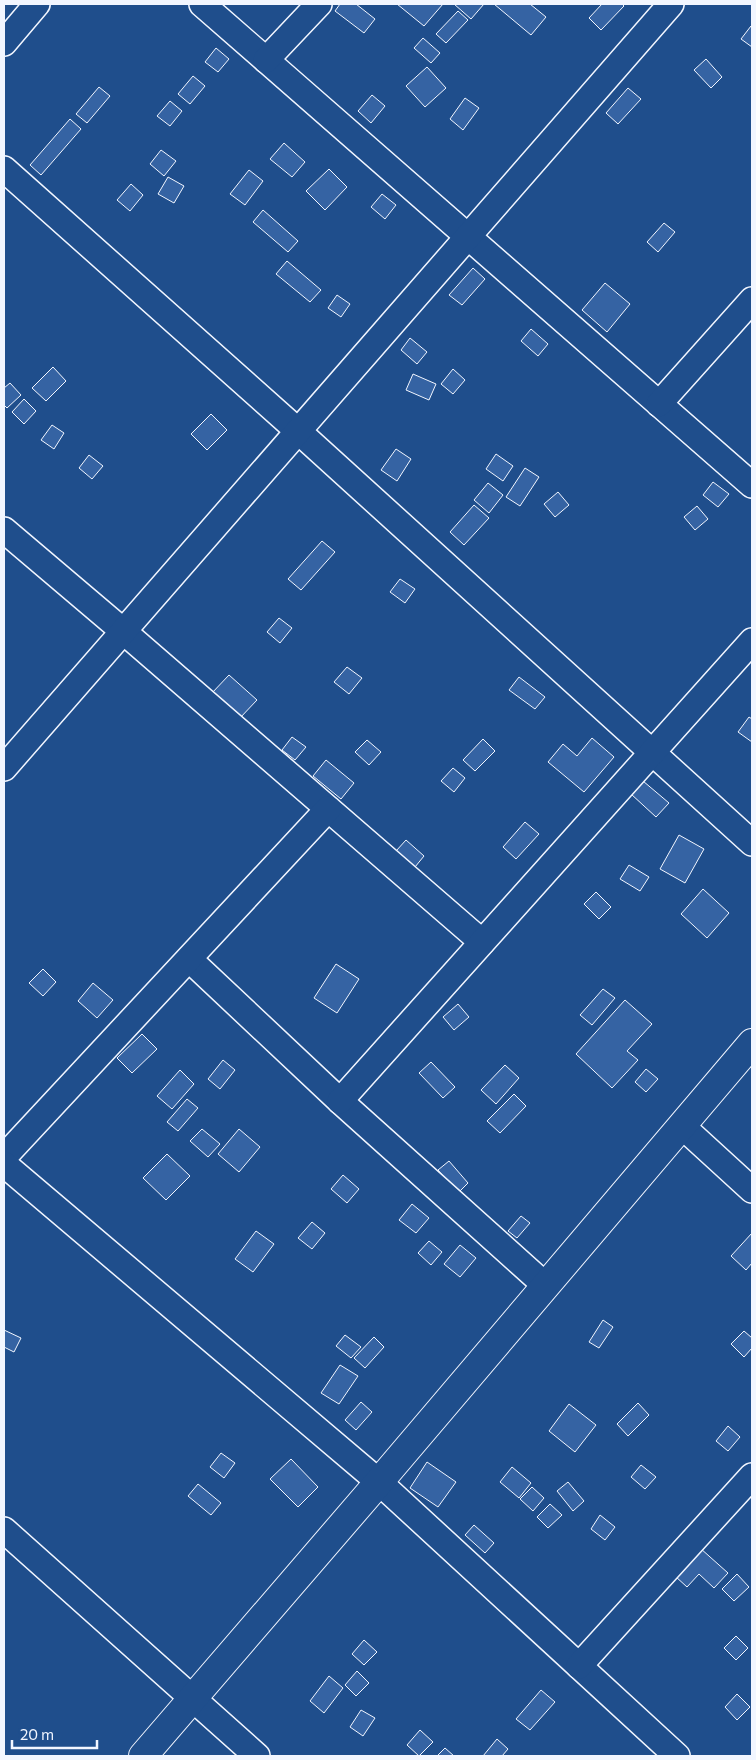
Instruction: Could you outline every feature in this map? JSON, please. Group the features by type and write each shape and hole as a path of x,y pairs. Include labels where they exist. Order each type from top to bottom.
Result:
{"main road":[{"path":"142,1756 379,1482 752,1043"}],"street":[{"path":"4,44 37,4"},
{"path":"202,4 752,485"},
{"path":"266,60 319,4"},
{"path":"4,768 671,4"},
{"path":"4,169 298,431 752,843"},
{"path":"659,404 752,300"},
{"path":"4,530 482,942"},
{"path":"340,1101 752,641"},
{"path":"4,1157 328,809"},
{"path":"188,959 340,1101 546,1286"},
{"path":"682,1126 752,1190"},
{"path":"4,1164 379,1482 677,1756"},
{"path":"579,1666 752,1476"},
{"path":"4,1530 256,1756"}],"building":[{"path":"340,4 356,4 375,19 364,33 335,11"},
{"path":"397,4 443,4 424,26"},
{"path":"454,4 484,4 471,19"},
{"path":"494,4 530,4 546,17 531,35"},
{"path":"602,4 622,4 624,6 601,30 589,18"},
{"path":"458,11 468,20 446,43 436,34"},
{"path":"752,27 752,47 741,39"},
{"path":"423,38 440,53 431,63 414,48"},
{"path":"216,48 229,59 218,72 205,62"},
{"path":"706,59 722,77 711,88 694,70"},
{"path":"427,67 446,88 425,107 406,86"},
{"path":"193,76 205,86 190,104 178,94"},
{"path":"99,87 110,96 87,123 76,114"},
{"path":"628,88 641,99 618,124 606,113"},
{"path":"372,95 385,106 371,123 358,111"},
{"path":"465,98 479,108 463,130 450,119"},
{"path":"170,101 182,111 170,126 157,116"},
{"path":"70,119 81,129 41,175 30,165"},
{"path":"284,143 305,162 292,177 270,159"},
{"path":"161,150 176,161 164,176 150,164"},
{"path":"329,169 347,187 325,210 306,191"},
{"path":"249,170 263,181 245,205 230,194"},
{"path":"168,177 184,186 174,203 158,194"},
{"path":"131,184 143,195 130,211 117,200"},
{"path":"382,194 396,205 385,219 371,207"},
{"path":"263,210 298,241 288,252 253,222"},
{"path":"664,223 675,232 658,252 647,242"},
{"path":"287,261 321,290 310,302 276,274"},
{"path":"473,268 485,279 462,305 449,295"},
{"path":"605,283 630,304 607,332 582,310"},
{"path":"337,295 350,304 341,317 328,308"},
{"path":"531,329 548,344 538,356 521,341"},
{"path":"410,338 427,352 417,364 401,350"},
{"path":"53,367 66,381 46,401 32,388"},
{"path":"453,369 465,380 453,394 441,384"},
{"path":"413,374 436,384 429,400 406,390"},
{"path":"10,383 21,395 7,408 4,405 4,388"},
{"path":"24,399 36,411 24,424 12,412"},
{"path":"211,414 227,430 207,450 191,434"},
{"path":"52,425 64,433 54,449 41,440"},
{"path":"396,449 411,459 397,481 381,470"},
{"path":"496,454 513,466 503,481 486,469"},
{"path":"89,455 103,466 92,479 79,468"},
{"path":"525,468 539,477 520,506 506,497"},
{"path":"713,482 729,494 718,507 703,495"},
{"path":"488,483 503,495 489,513 474,500"},
{"path":"558,492 569,505 555,517 544,504"},
{"path":"474,505 489,518 464,545 450,532"},
{"path":"697,506 708,519 695,530 684,517"},
{"path":"322,541 335,552 301,590 288,579"},
{"path":"400,579 415,589 405,603 390,592"},
{"path":"279,618 292,628 280,643 267,632"},
{"path":"347,667 362,678 349,694 334,682"},
{"path":"229,675 257,700 239,719 211,694"},
{"path":"519,677 545,697 535,709 509,690"},
{"path":"749,717 752,719 752,742 738,732"},
{"path":"292,737 306,747 295,760 282,750"},
{"path":"592,738 614,757 584,792 548,762 563,744 577,756"},
{"path":"483,739 495,751 475,771 463,760"},
{"path":"367,740 381,752 369,765 355,752"},
{"path":"326,760 354,783 341,799 313,776"},
{"path":"453,768 465,778 454,792 441,781"},
{"path":"643,781 669,803 656,817 631,794"},
{"path":"525,822 539,834 516,859 503,847"},
{"path":"679,835 704,849 685,883 660,869"},
{"path":"406,840 424,856 415,867 396,851"},
{"path":"629,865 649,877 640,891 620,879"},
{"path":"703,889 729,913 707,938 681,914"},
{"path":"596,892 611,907 599,919 584,904"},
{"path":"336,964 359,979 337,1013 314,998"},
{"path":"43,969 56,982 43,996 29,983"},
{"path":"93,983 113,1000 97,1018 78,1001"},
{"path":"603,989 615,998 592,1025 580,1015"},
{"path":"625,1000 652,1024 627,1051 638,1060 612,1088 576,1054"},
{"path":"458,1004 469,1017 454,1030 443,1017"},
{"path":"142,1034 157,1049 132,1073 117,1058"},
{"path":"223,1060 235,1070 220,1089 208,1079"},
{"path":"431,1062 455,1087 443,1098 419,1073"},
{"path":"505,1065 519,1078 496,1104 481,1090"},
{"path":"646,1069 658,1079 646,1092 635,1082"},
{"path":"180,1070 194,1084 172,1109 157,1096"},
{"path":"514,1094 526,1106 500,1133 487,1121"},
{"path":"187,1099 198,1108 178,1131 167,1122"},
{"path":"202,1129 220,1144 208,1157 190,1141"},
{"path":"239,1129 260,1147 239,1172 218,1154"},
{"path":"167,1154 190,1176 166,1200 143,1178"},
{"path":"449,1161 468,1183 458,1193 438,1170"},
{"path":"343,1175 359,1189 347,1203 331,1189"},
{"path":"412,1204 429,1218 416,1233 399,1220"},
{"path":"521,1216 530,1223 517,1238 508,1231"},
{"path":"312,1222 325,1233 312,1249 298,1238"},
{"path":"256,1231 274,1244 253,1272 235,1259"},
{"path":"752,1233 752,1263 746,1270 731,1256"},
{"path":"429,1241 442,1252 431,1265 418,1253"},
{"path":"460,1245 476,1258 460,1277 444,1264"},
{"path":"603,1320 613,1327 599,1348 589,1342"},
{"path":"4,1330 21,1338 14,1352 4,1347"},
{"path":"744,1331 752,1338 752,1348 744,1357 731,1344"},
{"path":"345,1335 361,1347 351,1358 336,1346"},
{"path":"374,1337 384,1347 365,1368 354,1358"},
{"path":"340,1365 358,1376 339,1404 321,1393"},
{"path":"361,1402 372,1412 356,1430 345,1420"},
{"path":"638,1403 649,1415 628,1436 617,1424"},
{"path":"569,1404 596,1425 575,1452 549,1431"},
{"path":"728,1426 740,1437 728,1451 716,1441"},
{"path":"221,1453 235,1463 224,1478 210,1467"},
{"path":"291,1459 318,1487 298,1507 270,1479"},
{"path":"427,1462 456,1482 438,1507 410,1488"},
{"path":"641,1465 656,1477 645,1489 631,1477"},
{"path":"512,1467 531,1483 519,1498 500,1482"},
{"path":"568,1482 584,1501 573,1511 557,1491"},
{"path":"198,1484 221,1503 211,1515 188,1496"},
{"path":"532,1487 544,1498 533,1511 520,1499"},
{"path":"550,1504 562,1515 548,1528 537,1517"},
{"path":"600,1515 615,1527 605,1540 591,1529"},
{"path":"474,1525 494,1543 485,1553 465,1535"},
{"path":"700,1548 728,1573 714,1588 699,1574 687,1587 675,1576"},
{"path":"737,1574 749,1587 734,1601 722,1589"},
{"path":"736,1636 748,1648 736,1660 724,1648"},
{"path":"364,1640 377,1652 364,1665 352,1654"},
{"path":"357,1671 369,1683 356,1696 345,1685"},
{"path":"329,1676 343,1688 324,1713 310,1701"},
{"path":"541,1690 555,1702 530,1730 516,1719"},
{"path":"737,1694 750,1707 737,1720 725,1707"},
{"path":"361,1710 375,1718 363,1736 350,1727"},
{"path":"420,1730 433,1742 419,1756 407,1745"},
{"path":"497,1739 508,1749 502,1756 483,1756"},
{"path":"445,1748 454,1756 437,1756"}]}
